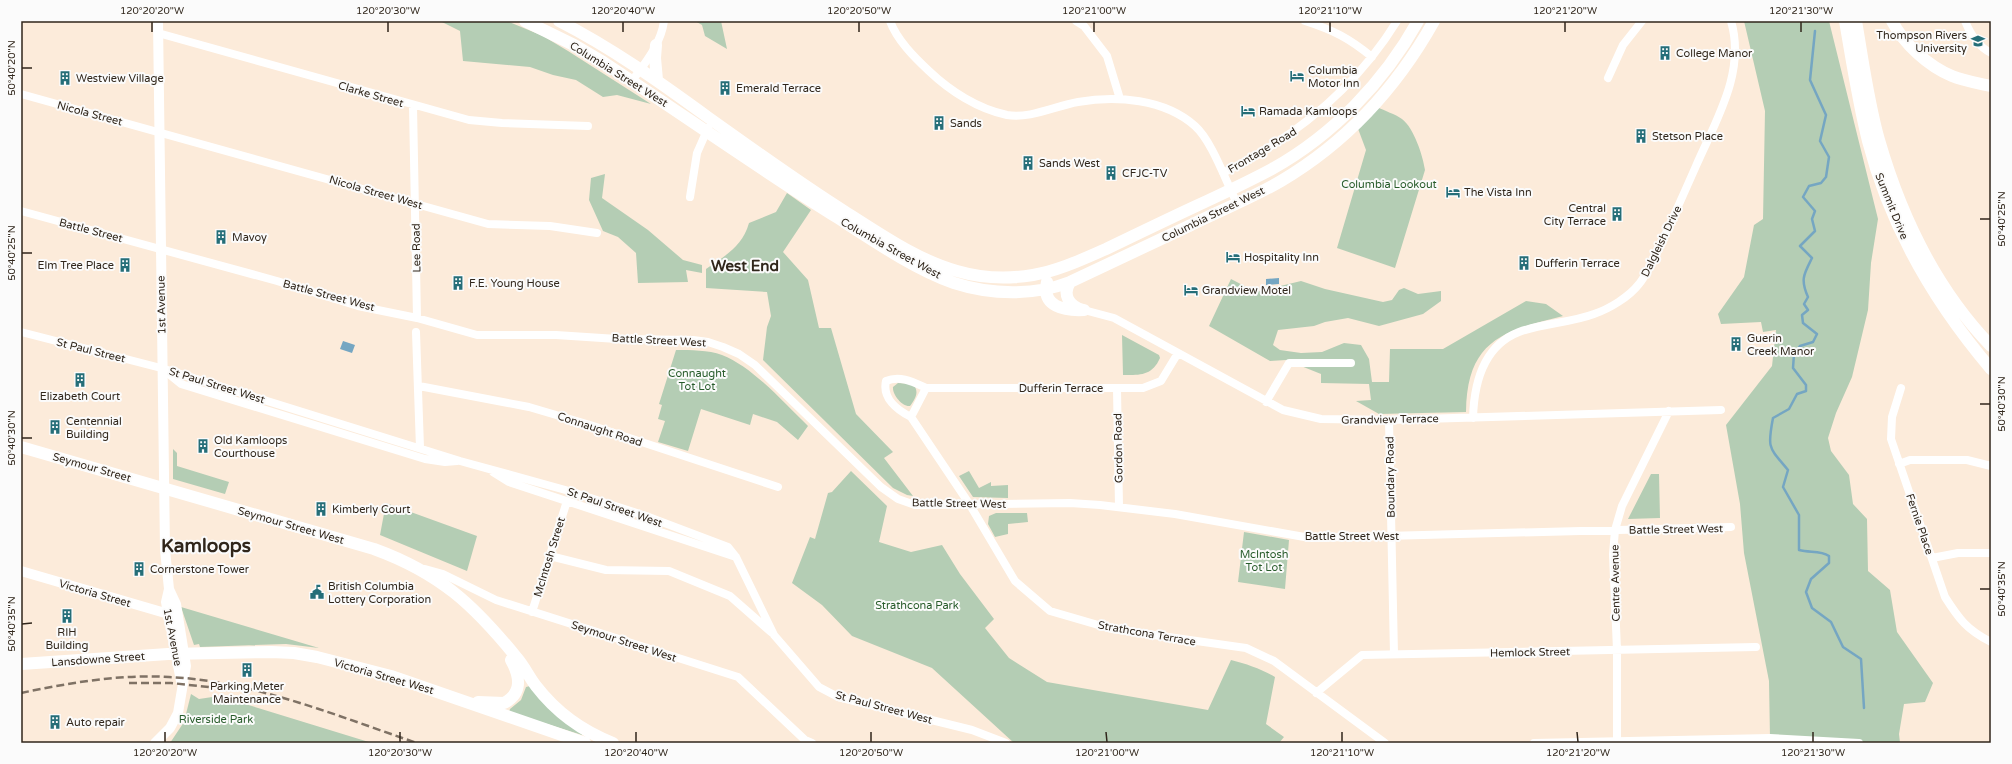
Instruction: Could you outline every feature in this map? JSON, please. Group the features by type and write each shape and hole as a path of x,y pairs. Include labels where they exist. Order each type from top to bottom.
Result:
{"main road":[{"name":"Columbia Street West","path":"525,21 574,45 632,81 859,232 936,275 953,282 992,290 1016,292 1045,290 1070,282 1237,203 1286,177 1323,153 1346,133 1389,88 1417,51 1434,21"},
{"name":"Columbia Street West","path":"559,21 598,42 657,80 711,120 807,187 864,224 941,266 957,271 991,277 1027,276 1049,271 1084,259 1274,168 1337,122 1379,79 1406,42 1418,21"},
{"name":"Summit Drive","path":"1845,21 1868,141 1884,192 1895,220 1935,294 1964,337 1991,369"},
{"name":"Summit Drive","path":"1856,21 1879,139 1905,216 1919,245 1945,288 1975,329 1991,346"},
{"path":"1892,21 1895,27 1921,57 1952,76 1991,86"},
{"path":"656,45 655,67 657,80"},
{"path":"1049,271 1045,290 1050,301 1061,309 1070,311 1084,310"},
{"path":"1070,282 1066,290 1068,301 1076,308 1084,310"},
{"name":"Seymour Street","path":"21,447 163,487"},
{"name":"Seymour Street West","path":"163,487 374,549 418,568 438,580 459,596 519,659 542,694 564,716 598,737 613,743"},
{"path":"442,693 474,701 494,703 504,703 515,695 518,688 518,672 498,636"},
{"name":"Victoria Street West","path":"180,654 270,652 294,653 367,670 442,693 585,743"},
{"name":"Lansdowne Street","path":"21,664 180,654"}],"street":[{"name":"1st Avenue","path":"158,21 163,487 165,550 169,589 166,602 180,654"},
{"path":"632,81 661,36 664,21"},
{"path":"890,21 897,35 915,58 934,76 958,94 981,107 1008,115 1036,113 1078,102 1120,99 1147,102 1181,115 1202,133 1237,203"},
{"path":"1076,21 1084,26 1107,56 1120,99"},
{"path":"1305,21 1335,31 1357,44 1372,57"},
{"name":"Frontage Road","path":"1223,173 1266,150 1310,120 1348,84 1372,57 1397,21"},
{"path":"1608,78 1623,45 1642,21"},
{"name":"Dalgleish Drive","path":"1473,418 1473,395 1480,370 1490,354 1508,338 1519,332 1594,314 1618,302 1639,285 1652,263 1728,94 1735,59 1735,33 1731,21"},
{"path":"1966,23 1991,47"},
{"path":"1966,23 1972,36 1991,53"},
{"name":"Clarke Street","path":"158,33 413,106 469,120 502,124 588,126"},
{"name":"Nicola Street","path":"21,94 158,132"},
{"name":"Lee Road","path":"413,106 417,318"},
{"path":"690,197 697,153 711,120"},
{"name":"Nicola Street West","path":"158,132 488,224 550,226 598,233"},
{"name":"Battle Street","path":"21,211 160,249"},
{"name":"Battle Street West","path":"160,249 358,306 417,318 477,335 556,335 617,339 693,340 708,342 723,347 739,354 755,365 848,456 892,496 904,502 915,505 1070,503 1119,507 1175,514 1310,538 1730,527"},
{"name":"Grandview Terrace","path":"1084,310 1114,318 1266,402 1283,410 1307,417 1349,420 1389,420 1721,410"},
{"name":"St Paul Street","path":"21,332 161,368"},
{"path":"416,332 420,448"},
{"name":"Dufferin Terrace","path":"886,381 893,378 909,380 926,388 1143,388 1161,381 1178,353"},
{"path":"1266,402 1289,363 1351,363"},
{"name":"St Paul Street West","path":"161,368 460,461 569,491 646,516 728,547 736,557 774,635 819,687 838,697 972,730 1006,743"},
{"name":"St Paul Street West","path":"161,368 181,384 425,459 445,462 460,461"},
{"name":"Strathcona Terrace","path":"886,381 884,388 888,399 911,417 970,505 1015,581 1050,611 1112,629 1246,648 1274,661 1385,743"},
{"name":"Connaught Road","path":"419,386 529,407 590,425 778,487"},
{"path":"911,417 926,388"},
{"name":"Gordon Road","path":"1117,388 1119,507"},
{"name":"Fernie Place","path":"1901,388 1892,417 1891,439 1898,464 1945,597 1960,620 1974,634 1991,642"},
{"name":"Centre Avenue","path":"1617,742 1617,650 1613,554 1615,530 1622,506 1668,411"},
{"name":"Boundary Road","path":"1389,420 1394,654"},
{"path":"1898,464 1910,460 1967,460 1991,466"},
{"name":"St Paul Street West","path":"488,468 509,482 736,557"},
{"name":"McIntosh Street","path":"532,612 567,501"},
{"path":"1932,558 1958,553 1991,553"},
{"path":"550,556 606,570 669,571 730,596 774,635"},
{"name":"Seymour Street West","path":"418,568 443,574 496,600 738,677 804,740 812,743"},
{"name":"Victoria Street","path":"21,571 168,614"},
{"name":"1st Avenue","path":"169,589 176,604 181,639 180,654"},
{"path":"168,614 174,618 181,639"},
{"name":"Hemlock Street","path":"1316,692 1362,655 1756,647"},
{"path":"155,743 167,732 179,709 186,666 180,654"},
{"path":"1534,743 1770,738 1859,743"}],"green space":[{"path":"440,21 507,21 543,36 651,104 617,95 603,97 576,80 553,75 530,67 463,61 460,31"},
{"path":"695,21 721,21 727,49 705,36 702,25"},
{"path":"1744,21 1829,21 1878,219 1871,263 1868,310 1852,377 1836,413 1828,438 1831,451 1849,475 1853,504 1867,519 1868,571 1890,590 1897,632 1933,683 1925,702 1904,704 1899,734 1900,743 1778,743 1770,738 1769,681 1744,553 1740,504 1726,425 1772,366 1776,330 1763,332 1761,322 1721,324 1718,314 1744,277 1754,225 1763,219 1765,111"},
{"name":"Columbia Lookout","path":"1377,107 1399,117 1406,123 1414,135 1425,170 1395,268 1337,248 1366,150 1357,126"},
{"path":"605,174 602,198 648,230 683,260 702,265 702,273 686,270 688,282 638,283 636,253 618,237 603,231 589,200 591,178"},
{"path":"787,193 811,210 783,252 808,280 819,328 831,328 856,414 893,452 884,458 913,496 907,495 893,488 763,360 767,327 771,316 767,292 706,288 706,269 727,255 738,244 749,223 776,212"},
{"path":"1231,279 1256,292 1301,281 1325,289 1383,302 1392,300 1399,290 1404,288 1418,294 1441,291 1441,301 1423,314 1379,326 1348,318 1325,322 1314,326 1278,330 1273,345 1280,350 1301,353 1322,352 1344,343 1361,345 1369,359 1372,382 1389,382 1390,349 1443,349 1526,301 1546,304 1563,316 1522,327 1506,334 1492,343 1481,354 1473,369 1468,388 1466,412 1379,414 1356,401 1371,400 1369,384 1321,383 1321,374 1286,360 1270,361 1209,326"},
{"path":"1122,335 1159,355 1160,358 1157,364 1145,373 1123,375"},
{"name":"Connaught Tot Lot","path":"676,350 711,352 722,355 734,361 768,386 808,426 798,440 777,422 753,414 750,425 701,409 688,451 658,442 665,421 658,419 662,405 659,404"},
{"path":"898,383 913,384 915,387 916,395 910,406 907,406 898,400 894,393 893,387"},
{"path":"173,449 177,453 177,466 229,482 225,494 173,479"},
{"name":"Strathcona Park","path":"851,471 887,506 879,542 911,552 942,545 960,574 994,619 985,628 1009,658 1047,682 1208,710 1231,660 1254,667 1275,677 1266,724 1284,737 1279,743 1014,743 932,668 852,636 822,605 792,583 810,537 815,539 828,493 832,492"},
{"path":"969,471 979,488 991,482 991,486 1008,485 1008,498 973,497 959,476"},
{"path":"1651,474 1659,474 1660,518 1628,519"},
{"path":"386,503 477,536 467,571 380,535"},
{"path":"996,513 1027,513 1028,522 1008,524 1008,534 995,537 988,524 989,516"},
{"name":"McIntosh Tot Lot","path":"1244,532 1289,540 1285,589 1238,582"},
{"path":"181,607 319,648 286,644 200,647 199,644 194,645"},
{"path":"530,686 582,735 509,712 510,709 521,700 526,687"},
{"name":"Riverside Park","path":"191,694 199,699 219,696 372,743 170,743 184,722"}],"water":[{"path":"1279,278 1279,284 1266,285 1266,279"},
{"path":"343,341 355,345 352,353 340,349"}],"waterway":[{"path":"1815,31 1810,80 1826,115 1820,141 1829,157 1826,177 1821,183 1809,186 1803,197 1815,211 1812,219 1815,231 1800,246 1812,258 1804,277 1804,286 1808,297 1804,304 1808,310 1802,315 1803,323 1817,334 1813,342 1800,346 1794,354 1793,368 1806,385 1806,391 1797,394 1789,409 1773,418 1770,442 1773,452 1788,470 1783,487 1799,515 1799,550 1822,553 1829,556 1829,563 1811,579 1806,592 1812,608 1831,622 1843,647 1861,659 1864,708"}],"railway":[{"path":"21,693 113,678 150,676 201,680 232,685 295,701 417,743"},
{"path":"129,683 171,683 209,687"}],"place":[{"name":"Thompson Rivers University","path":"1978,41"},
{"name":"College Manor","path":"1665,53"},
{"name":"Columbia Motor Inn","path":"1297,76"},
{"name":"Westview Village","path":"65,78"},
{"name":"Emerald Terrace","path":"725,88"},
{"name":"Ramada Kamloops","path":"1248,111"},
{"name":"Sands","path":"939,123"},
{"name":"Stetson Place","path":"1641,136"},
{"name":"Sands West","path":"1028,163"},
{"name":"CFJC-TV","path":"1111,173"},
{"name":"The Vista Inn","path":"1453,192"},
{"name":"Central City Terrace","path":"1617,214"},
{"name":"Mavoy","path":"221,237"},
{"name":"Hospitality Inn","path":"1233,257"},
{"name":"Dufferin Terrace","path":"1524,263"},
{"name":"Elm Tree Place","path":"125,265"},
{"name":"F.E. Young House","path":"458,283"},
{"name":"Grandview Motel","path":"1191,290"},
{"name":"Guerin Creek Manor","path":"1736,344"},
{"name":"Elizabeth Court","path":"80,380"},
{"name":"Centennial Building","path":"55,427"},
{"name":"Old Kamloops Courthouse","path":"203,446"},
{"name":"Kimberly Court","path":"321,509"},
{"name":"Cornerstone Tower","path":"139,569"},
{"name":"British Columbia Lottery Corporation","path":"317,592"},
{"name":"RIH Building","path":"67,616"},
{"name":"Parking Meter Maintenance","path":"247,670"},
{"name":"Auto repair","path":"55,722"}],"district":[{"name":"West End","path":"745,266"},
{"name":"Kamloops","path":"206,545"}]}
